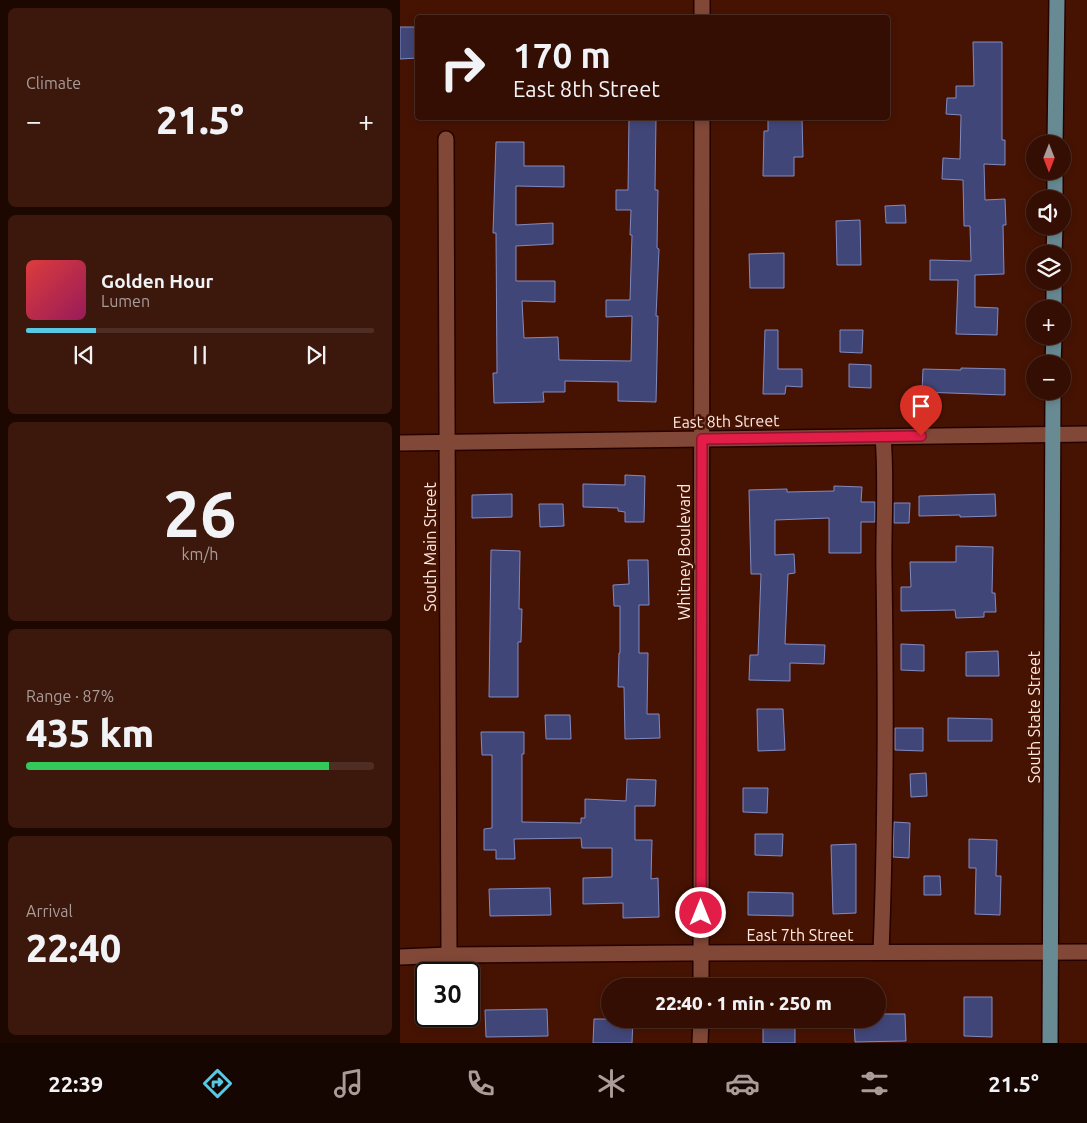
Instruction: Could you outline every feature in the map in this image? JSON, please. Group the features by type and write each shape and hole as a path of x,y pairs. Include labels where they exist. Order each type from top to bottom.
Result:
{"main road":[{"path":"1055,135 1057,0"},
{"name":"South State Street","path":"1050,1043 1053,400"}],"street":[{"path":"702,0 702,15"},
{"name":"Whitney Boulevard","path":"701,978 702,120"},
{"name":"South Main Street","path":"446,138 449,955"},
{"name":"East 8th Street","path":"400,443 1087,434"},
{"path":"881,952 885,865 885,473 883,437"},
{"name":"East 7th Street","path":"400,957 701,953 1087,952"},
{"path":"700,1043 701,1028"}],"building":[{"path":"400,27 415,27 415,58 400,59"},
{"path":"973,42 1002,42 1002,140 1005,140 1005,165 984,164 985,200 1005,199 1006,225 1003,225 1004,274 975,275 975,307 998,308 997,335 956,334 958,280 930,280 930,260 971,261 970,226 964,226 963,180 942,179 943,158 960,159 961,115 946,114 947,98 956,98 956,86 974,86"},
{"path":"629,120 656,120 655,190 658,190 657,248 659,249 656,316 658,316 656,402 618,401 618,382 565,381 565,392 543,392 544,402 494,403 493,373 497,373 496,233 493,233 496,142 524,142 524,166 564,166 564,187 516,186 516,225 553,223 553,244 516,246 516,281 555,281 555,302 522,301 524,338 558,337 559,360 631,361 632,316 606,317 606,300 630,300 631,210 616,210 616,190 628,190"},
{"path":"768,120 802,120 803,157 794,157 794,176 763,176 764,131 768,131"},
{"path":"905,205 906,223 886,223 885,206"},
{"path":"860,220 861,265 837,265 836,221"},
{"path":"784,253 784,288 750,288 749,254"},
{"path":"765,330 778,330 778,369 802,369 802,387 786,386 785,394 763,394"},
{"path":"840,330 863,330 862,353 840,352"},
{"path":"849,364 871,365 871,388 849,387"},
{"path":"961,368 1005,369 1005,395 922,392 923,369 961,370"},
{"path":"625,475 645,476 644,522 625,522 625,512 618,511 618,508 583,507 583,484 625,485"},
{"path":"834,486 862,487 861,502 875,502 875,522 861,522 861,553 829,553 829,518 775,520 775,555 794,554 795,573 788,574 785,644 825,645 824,664 790,663 790,681 749,680 750,655 758,655 761,574 751,574 749,490 787,489 787,492 834,491"},
{"path":"512,494 512,517 472,518 472,495"},
{"path":"995,494 996,516 919,516 919,496"},
{"path":"894,503 910,503 909,523 894,523"},
{"path":"539,504 563,504 564,526 540,527"},
{"path":"956,546 993,547 992,593 995,593 996,612 984,612 984,617 956,618 955,610 901,611 901,587 911,587 910,562 956,562"},
{"path":"491,550 520,551 519,609 522,609 521,642 518,642 518,697 489,697"},
{"path":"628,560 648,560 649,605 639,605 639,653 648,653 647,714 659,714 660,738 625,739 624,687 618,687 620,606 614,606 613,585 629,584"},
{"path":"901,644 924,645 924,671 901,670"},
{"path":"998,651 999,676 966,676 966,652"},
{"path":"757,709 783,709 785,750 758,751"},
{"path":"545,715 570,715 571,739 546,739"},
{"path":"948,718 992,719 992,741 948,741"},
{"path":"895,728 923,728 923,751 895,750"},
{"path":"481,732 524,732 524,754 522,754 522,822 581,823 581,818 585,818 585,799 626,801 627,779 656,780 655,806 635,806 635,840 652,840 651,879 658,878 659,917 623,918 623,903 583,904 583,878 612,877 612,848 582,848 581,838 514,839 515,859 496,859 496,850 484,850 484,829 492,828 492,755 482,755"},
{"path":"926,773 927,796 911,797 910,774"},
{"path":"743,788 768,788 767,813 743,812"},
{"path":"894,822 910,823 909,858 893,857"},
{"path":"755,834 783,834 782,856 755,855"},
{"path":"969,839 997,840 996,876 1001,876 1000,915 975,914 976,868 969,868"},
{"path":"856,844 856,913 833,914 831,845"},
{"path":"924,876 940,876 941,895 924,895"},
{"path":"550,888 551,915 490,916 489,889"},
{"path":"748,892 793,893 793,916 748,915"},
{"path":"964,997 992,997 992,1037 964,1036"},
{"path":"547,1009 548,1036 486,1037 485,1010"},
{"path":"886,1014 905,1014 906,1041 855,1042 854,1028 886,1028"},
{"path":"594,1019 601,1019 601,1028 633,1028 632,1043 593,1043"},
{"path":"763,1028 795,1028 795,1043 763,1043"}],"route":[{"path":"701,913 702,439 921,436"}]}
